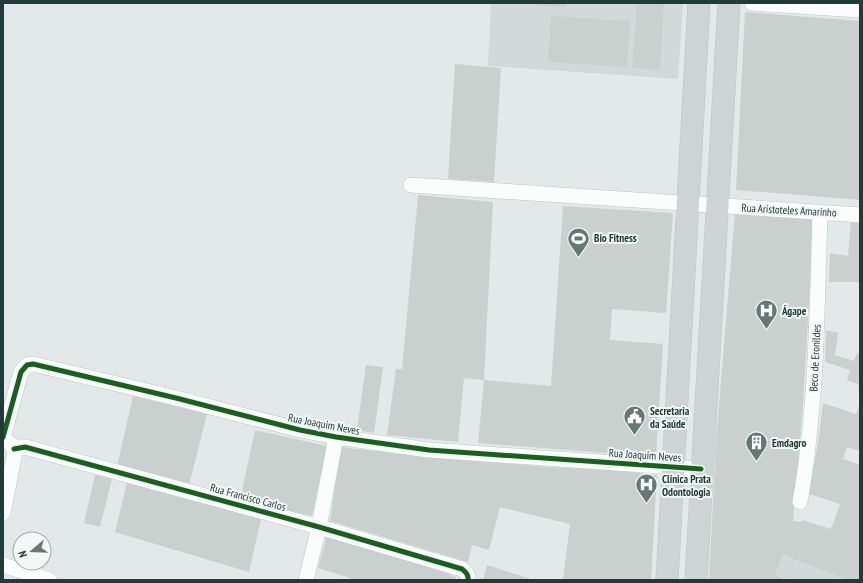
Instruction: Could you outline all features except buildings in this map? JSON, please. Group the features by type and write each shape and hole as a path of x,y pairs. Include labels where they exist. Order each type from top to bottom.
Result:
{"main road":[{"path":"667,580 699,3"},
{"path":"696,580 729,3"}],"street":[{"path":"752,3 860,10"},
{"name":"Rua Aristoteles Amarinho","path":"411,185 860,214"},
{"name":"Beco de Eronildes","path":"800,502 808,451 815,371 820,212"},
{"name":"Rua Joaquim Neves","path":"3,513 15,452 7,442 20,372 27,366 33,364 336,438 429,450 702,469"},
{"path":"306,580 319,526 336,438"},
{"name":"Rua Francisco Carlos","path":"7,442 319,526 462,568 466,572 468,580"},
{"path":"3,565 49,580"}],"shaded area":[{"path":"491,3 683,3 678,79 488,66"},
{"path":"783,555 847,580 788,580 775,575"}],"cycle path":[{"path":"3,437 21,372 27,365 33,364 176,398 300,430 336,437 429,450 701,469"},
{"path":"14,449 25,447 319,527 462,569 467,574 468,580"}],"place":[{"name":"Bio Fitness","path":"579,258"},
{"name":"Ágape","path":"766,330"},
{"name":"Secretaria da Saúde","path":"634,436"},
{"name":"Emdagro","path":"756,462"},
{"name":"Clínica Prata Odontologia","path":"646,504"}]}
